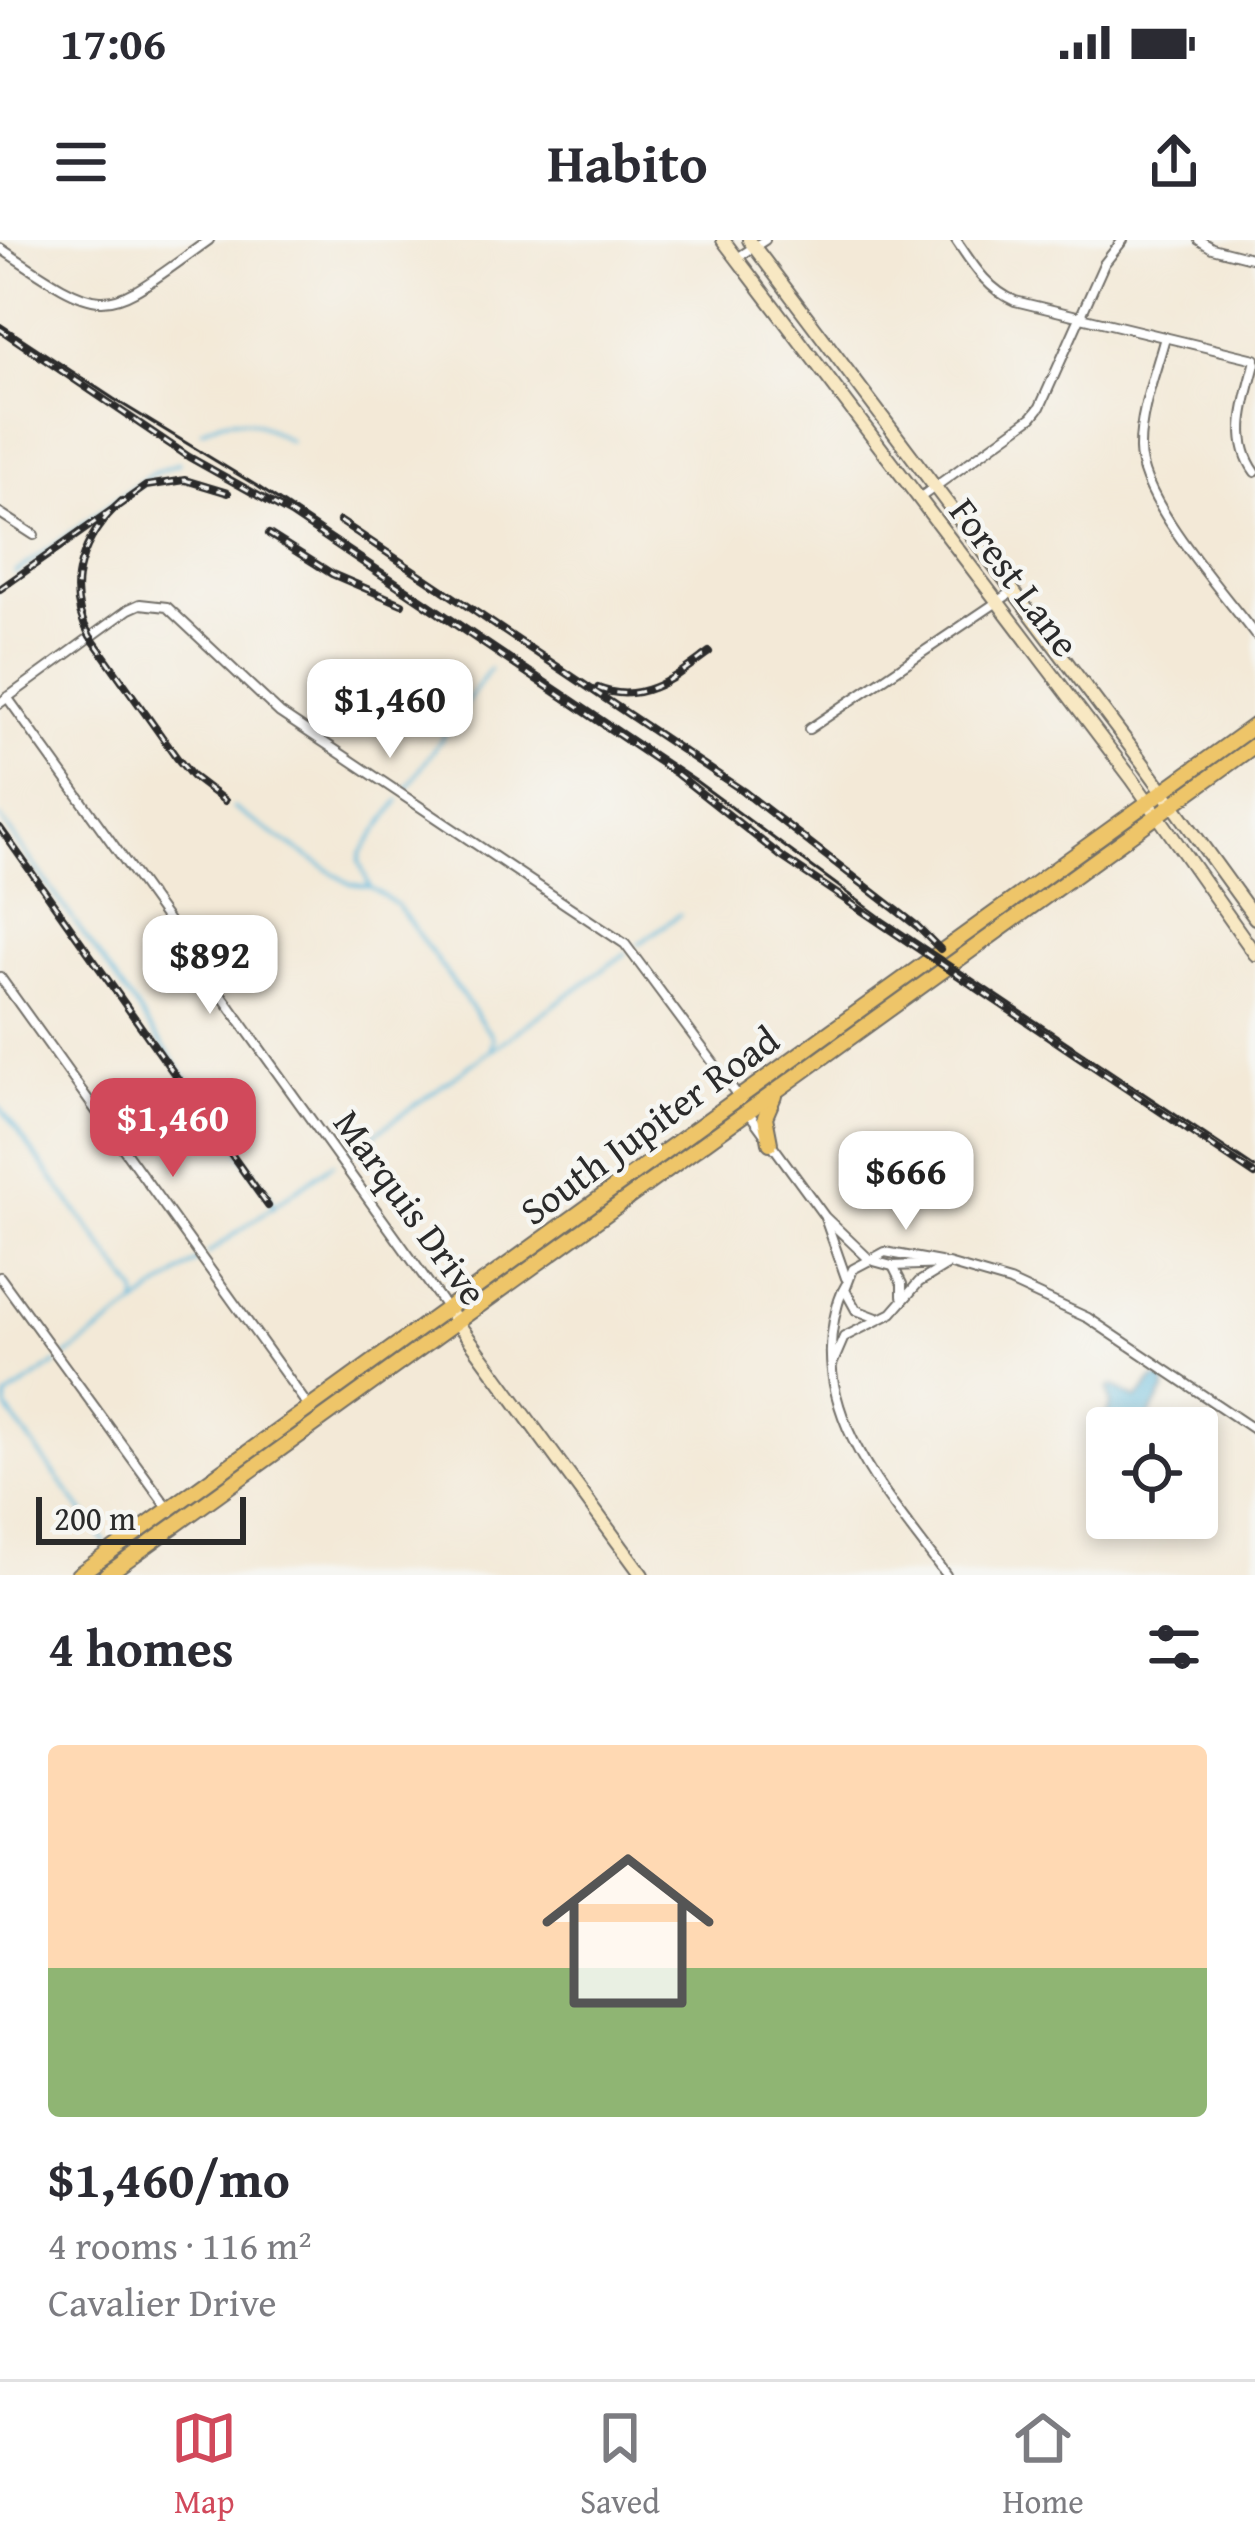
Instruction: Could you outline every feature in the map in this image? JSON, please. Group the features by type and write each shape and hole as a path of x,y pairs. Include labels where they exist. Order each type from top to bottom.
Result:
{"main road":[{"name":"Forest Lane","path":"723,240 1153,809 1255,954"},
{"name":"Forest Lane","path":"756,243 1255,918"},
{"path":"834,387 850,375"},
{"name":"South Jupiter Road","path":"79,1575 103,1571 745,1107 1168,798 1255,725"},
{"name":"South Jupiter Road","path":"1168,798 1255,745"},
{"name":"South Jupiter Road","path":"745,1107 774,1096 861,1022"},
{"path":"770,1143 766,1117 774,1096"},
{"name":"Marquis Drive","path":"452,1316 642,1575"}],"street":[{"path":"0,248 84,301 100,304 120,300 208,240"},
{"path":"956,240 983,280 999,294 1255,362 1241,431 1245,455 1255,472"},
{"path":"918,499 1032,417 1104,264 1124,240"},
{"path":"1199,240 1255,259"},
{"path":"737,258 756,243"},
{"path":"1165,338 1141,436 1144,481 1255,635"},
{"path":"0,513 34,536"},
{"path":"809,729 1013,591"},
{"path":"3,700 129,609 140,604 167,607 280,713 625,944 825,1217 870,1260 892,1266 948,1264"},
{"name":"Marquis Drive","path":"3,700 452,1316"},
{"path":"0,977 315,1415"},
{"path":"825,1217 847,1297 856,1310 881,1318"},
{"path":"946,1575 858,1454 831,1369 828,1351 846,1282 858,1265 885,1252 1010,1282 1088,1318 1255,1430"},
{"path":"831,1369 844,1337 892,1313 919,1282 948,1264"},
{"path":"892,1266 902,1284 900,1304"},
{"path":"0,1277 174,1516"}],"water":[{"path":"1164,1378 1165,1389 1155,1407 1110,1407 1108,1389 1112,1386 1137,1399 1154,1379"}],"waterway":[{"path":"202,431 226,421 247,421 290,441"},
{"path":"15,573 152,474 179,463"},
{"path":"406,790 490,669"},
{"path":"399,800 359,862 370,887 397,905 493,1038 491,1049"},
{"path":"233,808 350,884 370,887"},
{"path":"0,817 271,1197 273,1207"},
{"path":"639,944 680,914"},
{"path":"344,1156 626,953"},
{"path":"0,1107 137,1293 136,1305"},
{"path":"207,1254 334,1163"},
{"path":"66,1356 198,1260"},
{"path":"56,1363 6,1398 7,1409 105,1542"}],"tram line":[{"path":"0,324 257,486 696,781 883,919 1255,1168"}],"railway":[{"path":"0,329 189,457 291,514 677,774 782,857 1255,1175"},
{"path":"0,589 146,486 185,480 228,493"},
{"path":"122,501 97,530 81,563 78,599 82,618 177,758 225,801"},
{"path":"340,521 743,791 940,949"},
{"path":"269,534 332,574 402,604"},
{"path":"598,688 614,693 644,691 671,679 709,652"},
{"path":"0,828 268,1206"}]}
